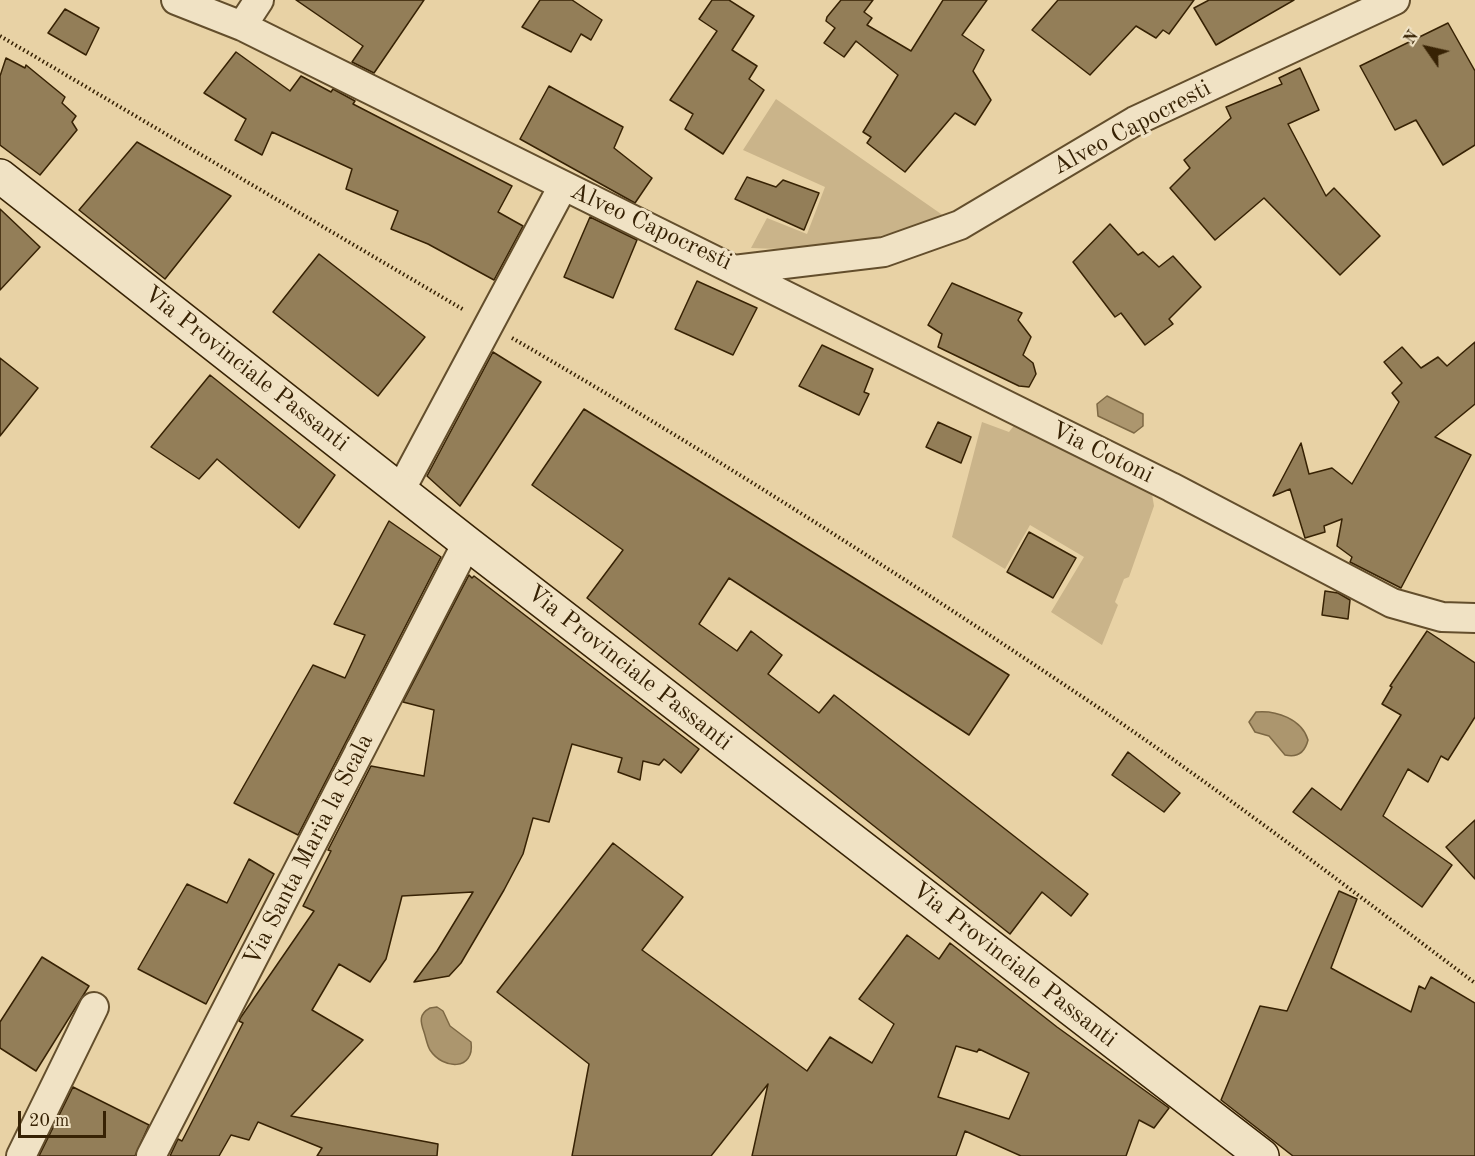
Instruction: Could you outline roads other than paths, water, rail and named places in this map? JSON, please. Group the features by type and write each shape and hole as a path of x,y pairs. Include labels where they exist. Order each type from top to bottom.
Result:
{"main road":[{"name":"Via Provinciale Passanti","path":"0,176 467,543 1262,1156"}],"street":[{"name":"Alveo Capocresti","path":"176,0 242,26 734,270 884,252 960,225 1135,121 1395,0"},
{"path":"242,26 259,0"},
{"path":"401,489 563,186"},
{"name":"Via Cotoni","path":"734,270 1171,487 1392,603 1442,617 1475,618"},
{"name":"Via Santa Maria la Scala","path":"151,1156 467,543"},
{"path":"21,1156 94,1007"}]}
